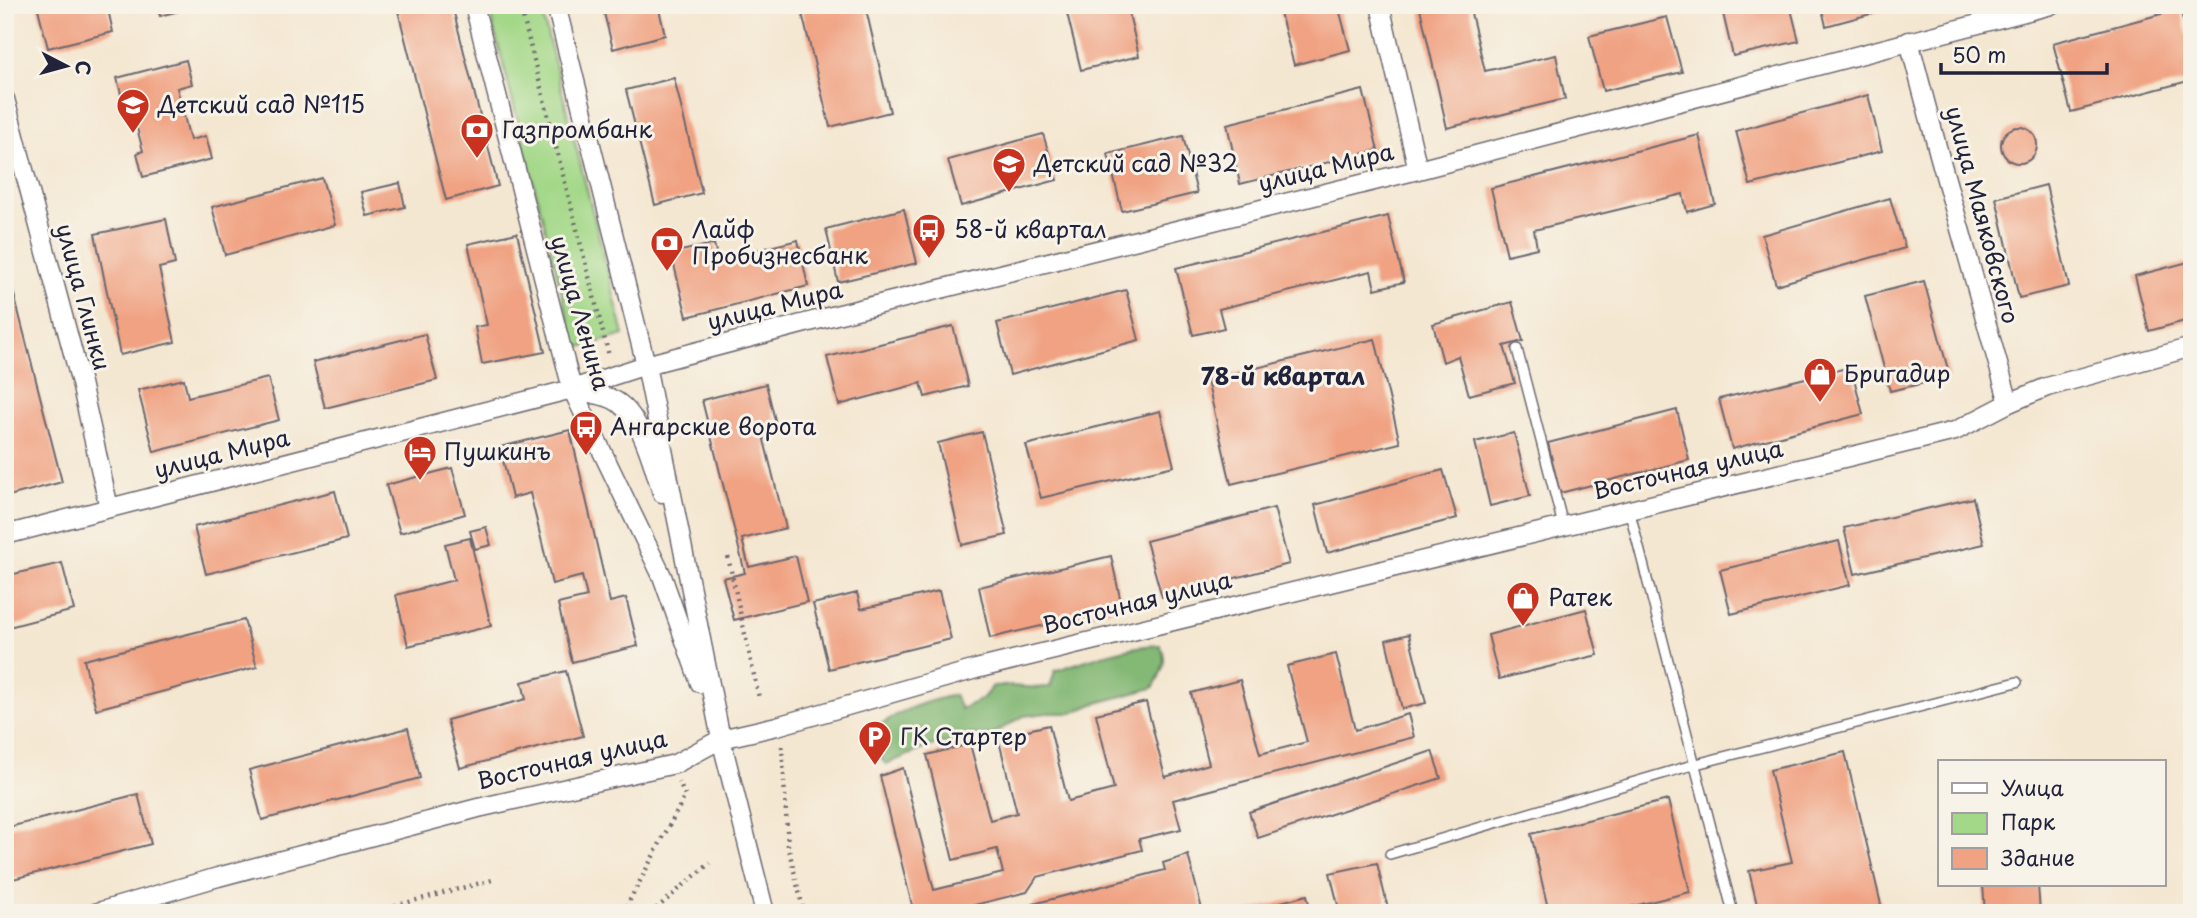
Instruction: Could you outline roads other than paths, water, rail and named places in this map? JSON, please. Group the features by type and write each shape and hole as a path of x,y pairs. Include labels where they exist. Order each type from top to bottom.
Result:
{"street":[{"name":"улица Ленина","path":"474,5 572,389 662,576 721,739"},
{"name":"улица Ленина","path":"556,5 646,365 721,739 765,913"},
{"path":"1380,5 1418,170"},
{"name":"улица Мира","path":"5,535 572,389 646,365 1418,170 1909,41 1992,13 2051,5"},
{"name":"улица Маяковского","path":"1909,41 2009,403"},
{"name":"улица Глинки","path":"5,99 81,383 109,508"},
{"name":"Восточная улица","path":"95,913 465,811 674,764 721,739 1002,662 1955,431 2047,387 2192,347"},
{"name":"улица Мира","path":"572,389 613,399 628,412 641,432 682,551"}],"lane":[{"path":"1517,349 1563,525"},
{"path":"1629,509 1733,913"},
{"path":"1390,854 1696,764 2017,682"}],"place":[{"name":"Детский сад №115","path":"133,135"},
{"name":"Газпромбанк","path":"477,160"},
{"name":"Детский сад №32","path":"1009,194"},
{"name":"58-й квартал","path":"929,260"},
{"name":"Лайф Пробизнесбанк","path":"667,273"},
{"name":"Бригадир","path":"1820,404"},
{"name":"Ангарские ворота","path":"586,457"},
{"name":"Пушкинъ","path":"420,482"},
{"name":"Ратек","path":"1523,628"},
{"name":"ГК Стартер","path":"875,767"}],"district":[{"name":"78-й квартал","path":"1283,377"}]}
